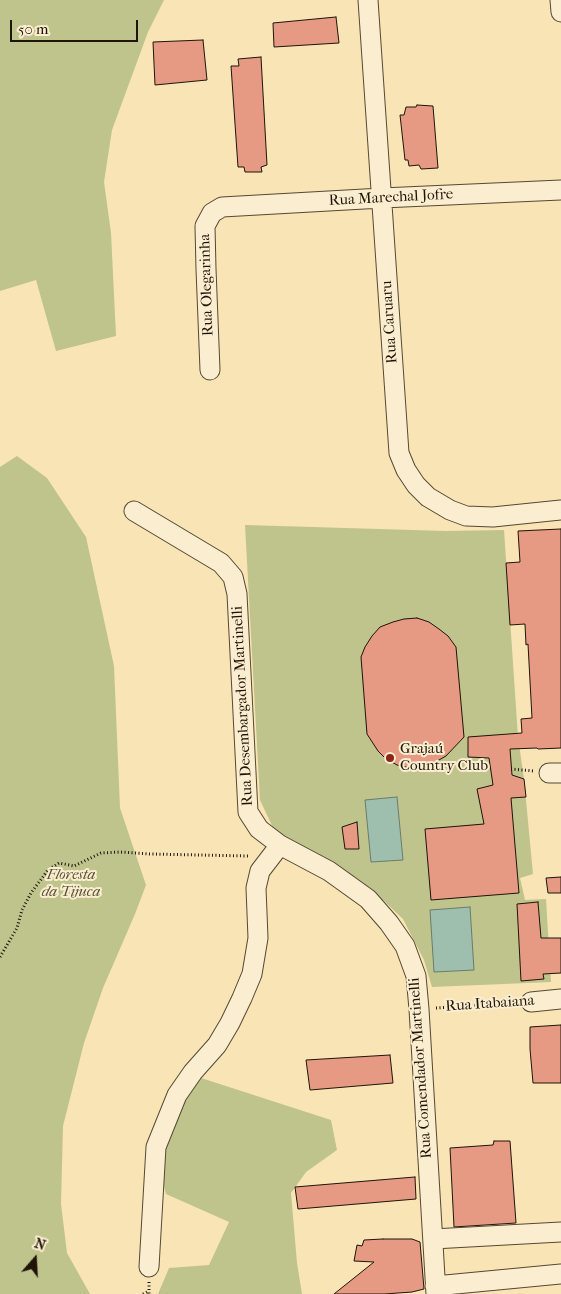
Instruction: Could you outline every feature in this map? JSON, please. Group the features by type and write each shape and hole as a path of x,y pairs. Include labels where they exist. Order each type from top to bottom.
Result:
{"street":[{"name":"Rua Caruaru","path":"368,0 399,453 406,470 416,485 428,497 450,510 466,516 493,517 561,510"},
{"path":"560,0 561,12"},
{"name":"Rua Marechal Jofre","path":"222,207 561,190"},
{"name":"Rua Olegarinha","path":"210,370 205,226 212,213 222,207"},
{"name":"Rua Desembargador Martinelli","path":"134,511 221,563 233,577 237,594 248,812 275,851"},
{"path":"149,1267 156,1147 177,1095 193,1072 216,1045 230,1023 252,974 258,938 256,888 260,870 275,851"},
{"name":"Rua Comendador Martinelli","path":"275,851 329,871 368,899 389,923 405,946 416,976 419,1009 436,1290"},
{"name":"Rua Itabaiana","path":"530,1002 561,999"},
{"path":"433,1239 561,1232"},
{"path":"436,1290 561,1274"}],"path":[{"path":"0,957 17,928 22,910 31,893 48,870 59,864 74,866 101,853 150,854 275,851"},
{"name":"Rua Itabaiana","path":"419,1009 530,1002"},
{"path":"144,1294 149,1292"}],"green space":[{"path":"0,0 164,0 148,32 112,130 104,182 111,233 116,336 56,351 36,280 0,291"},
{"name":"Floresta da Tijuca","path":"17,456 47,478 86,537 114,666 120,808 146,885 103,988 84,1043 63,1126 61,1204 67,1253 90,1294 0,1294 0,467"},
{"name":"Grajaú Country Club","path":"245,525 446,531 504,530 518,737 533,874 520,878 525,900 546,899 551,982 432,987 424,960 403,919 360,882 311,856 274,830 260,800"},
{"path":"198,1077 331,1120 337,1150 306,1172 291,1193 297,1263 302,1294 158,1294 169,1268 209,1265 229,1222 166,1194 156,1156 180,1103"}],"shaded area":[{"path":"397,797 403,860 371,862 365,800"},
{"path":"470,907 474,970 434,972 430,910"}],"building":[{"path":"336,17 339,43 274,47 273,23"},
{"path":"203,40 207,80 155,85 153,42"},
{"path":"261,57 267,165 261,167 262,172 245,172 244,167 238,167 231,66 239,66 238,59"},
{"path":"417,105 433,106 438,168 421,169 419,165 409,166 408,160 405,160 400,115 404,115 406,107 416,107"},
{"path":"561,529 561,748 510,749 512,775 524,779 526,797 511,798 519,893 431,900 425,829 484,824 477,789 493,785 489,758 468,757 468,737 522,733 521,719 532,718 528,644 526,645 525,624 510,625 506,563 520,562 518,531"},
{"path":"417,618 429,622 439,629 448,636 456,647 464,737 446,756 432,764 410,768 397,765 385,758 367,734 361,657 365,647 380,627 404,619"},
{"path":"357,822 359,849 345,849 342,827"},
{"path":"561,877 561,893 548,893 546,878"},
{"path":"538,902 541,938 561,938 561,973 543,974 544,979 521,981 517,904"},
{"path":"561,1025 561,1083 533,1083 530,1027"},
{"path":"390,1055 393,1083 310,1090 306,1060"},
{"path":"494,1141 510,1141 516,1223 454,1227 450,1148 493,1145"},
{"path":"415,1177 416,1199 298,1209 295,1187"},
{"path":"412,1239 420,1242 424,1289 384,1294 334,1294 374,1262 354,1261 357,1245 362,1246 364,1240"}],"place":[{"name":"Grajaú Country Club","path":"390,758"}]}
